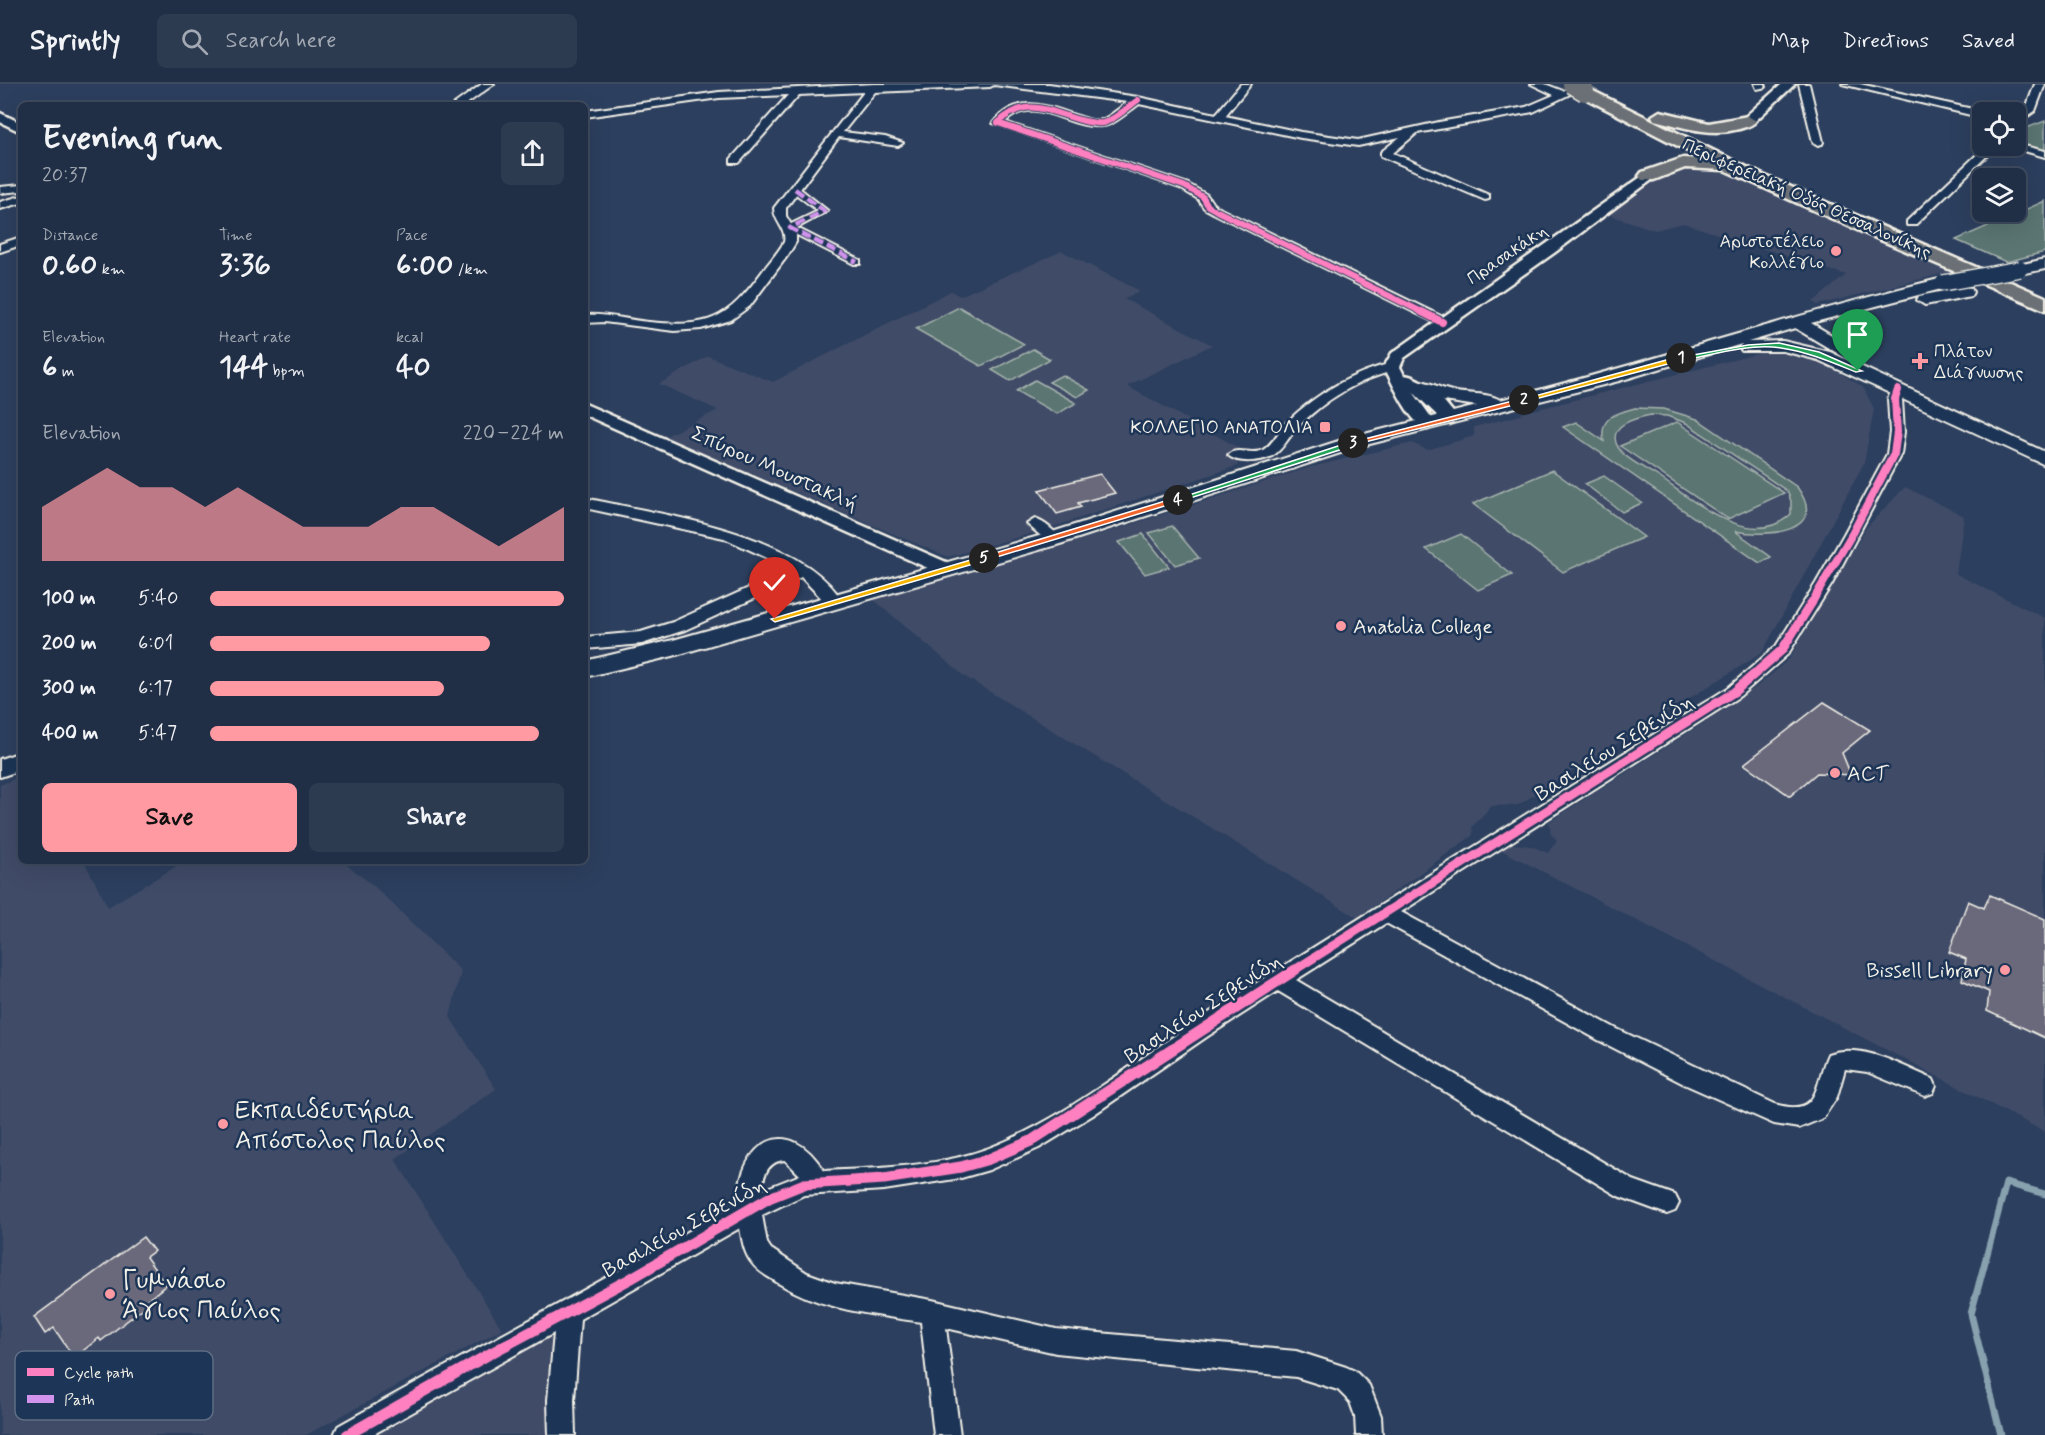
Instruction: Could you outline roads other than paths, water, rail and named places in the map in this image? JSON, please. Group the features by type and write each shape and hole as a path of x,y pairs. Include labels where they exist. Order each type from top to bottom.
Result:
{"highway":[{"name":"Περιφερειακή Οδός Θεσσαλονίκης","path":"1584,88 2045,304"},
{"path":"1649,119 1703,127 1730,126 1748,121"},
{"path":"1648,176 1668,157 1671,148 1649,119"},
{"path":"1735,142 1735,133 1748,121"},
{"path":"1648,176 1677,164 1693,162 1763,170"},
{"name":"Περιφερειακή Οδός Θεσσαλονίκης","path":"1763,170 2043,277"}],"main road":[{"path":"1748,347 1841,308 1943,283 2020,269 2043,277"},
{"path":"588,668 673,648 835,602 1053,538 1303,458 1428,424 1797,328 2043,277"},
{"path":"1797,328 1858,371"},
{"path":"1797,328 1907,383 2045,447"},
{"path":"1681,358 1748,347 1774,345 1793,347 1824,356 1858,371 2045,459"},
{"path":"1416,385 1450,397 1513,403"},
{"path":"0,768 18,762"}],"street":[{"path":"462,102 489,84"},
{"path":"588,114 674,100 874,87 990,84"},
{"path":"999,84 1082,90 1340,142 1358,142 1522,112 1584,88"},
{"path":"1219,117 1246,84"},
{"path":"1536,84 1584,88"},
{"path":"1748,121 1789,84"},
{"path":"1804,84 1818,142"},
{"path":"1847,84 1972,112"},
{"path":"2026,113 2031,109 2040,84"},
{"path":"588,320 606,317 644,325 684,326 711,322 731,315 743,305 788,245 790,233 780,218 779,211 860,102 874,87"},
{"path":"735,161 797,91"},
{"path":"1138,100 1103,123 1080,119 1040,105 1028,104 1008,113 998,123 1184,186 1203,197 1208,206 1217,211 1442,322"},
{"path":"0,117 18,126"},
{"path":"1413,131 1409,137 1385,154 1485,197"},
{"path":"837,134 898,143"},
{"path":"2026,149 2045,154"},
{"path":"1911,223 1981,156"},
{"name":"Πρασακάκη","path":"1394,370 1401,352 1549,250 1648,176"},
{"path":"0,190 18,188"},
{"path":"795,189 824,211 790,228 857,262"},
{"path":"0,206 18,200"},
{"path":"0,248 18,242"},
{"path":"1394,370 1412,405 1428,424"},
{"path":"1235,455 1253,457 1264,455 1272,450 1290,427 1321,402 1365,374 1394,370 1416,385 1450,419"},
{"name":"Βασιλείου Σεβενίδη","path":"347,1435 630,1279 749,1208 789,1190 818,1182 915,1176 961,1167 1015,1148 1054,1127 1278,980 1727,697 1782,650 1824,584 1894,454 1897,432 1895,399 1898,390"},
{"name":"Σπύρου Μουστακλή","path":"588,410 946,569"},
{"path":"588,504 728,534 803,570 835,602"},
{"path":"1035,525 1053,538"},
{"path":"588,643 642,638 680,626 803,570"},
{"path":"1386,912 1687,1076 1781,1116 1800,1118 1813,1113 1824,1101 1836,1061 1842,1058 1859,1060 1925,1086"},
{"path":"1278,980 1626,1188 1667,1203"},
{"path":"818,1182 810,1168 798,1155 792,1152 773,1152 760,1161 755,1168 749,1208 759,1253 783,1273 819,1292 932,1312 1056,1341 1296,1364 1346,1380 1360,1394 1368,1416 1369,1435"},
{"path":"562,1435 561,1400 568,1312"},
{"path":"932,1312 947,1435"}],"waterway":[{"path":"2001,1435 1971,1314 2006,1183 2045,1194"}],"place":[{"name":"Αριστοτέλειο Κολλέγιο","path":"1836,251"},
{"name":"Πλάτον Διάγνωσης","path":"1920,361"},
{"name":"ΚΟΛΛΕΓΙΟ ΑΝΑΤΟΛΙΑ","path":"1325,427"},
{"name":"Anatolia College","path":"1341,626"},
{"name":"ACT","path":"1835,773"},
{"name":"Bissell Library","path":"2005,970"},
{"name":"Εκπαιδευτήρια Απόστολος Παύλος","path":"223,1124"},
{"name":"Γυμνάσιο Άγιος Παύλος","path":"110,1294"}]}
